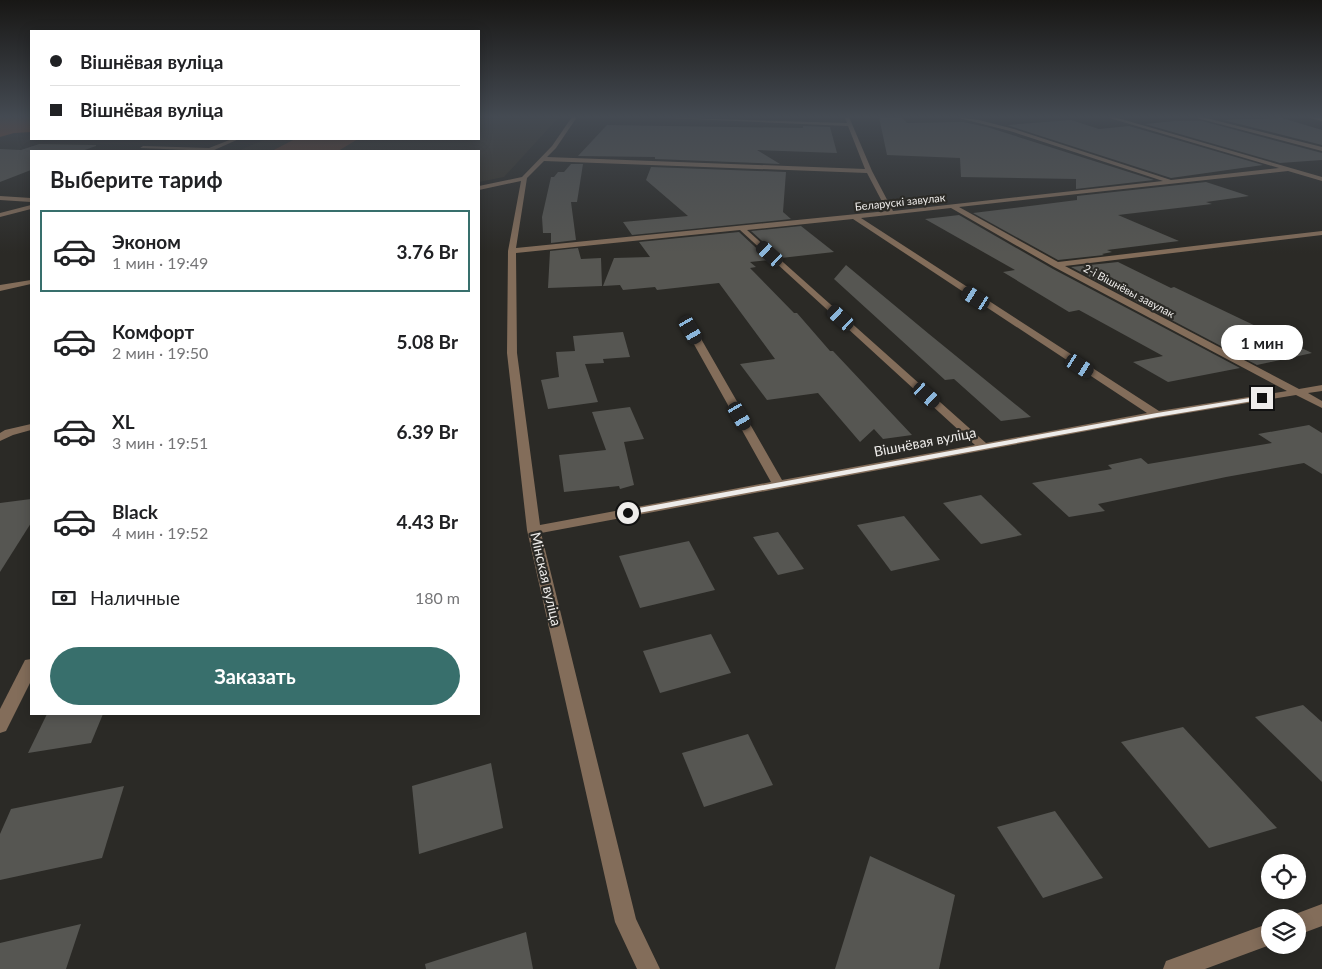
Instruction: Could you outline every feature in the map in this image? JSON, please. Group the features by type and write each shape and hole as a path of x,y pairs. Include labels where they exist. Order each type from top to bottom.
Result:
{"street":[{"path":"480,188 524,178 539,162"},
{"path":"623,162 869,172"},
{"path":"865,162 891,213"},
{"path":"1110,162 1173,183"},
{"path":"1266,162 1322,179"},
{"name":"Беларускі завулак","path":"512,251 854,217 1290,169"},
{"name":"Мінская вуліца","path":"524,178 512,251 512,353 534,530 626,922 649,969"},
{"path":"0,198 30,200"},
{"name":"2-і Вішнёвы завулак","path":"952,206 1057,265 1322,405"},
{"path":"0,215 30,207"},
{"path":"854,217 1157,415"},
{"path":"741,228 984,447"},
{"path":"1057,265 1322,233"},
{"path":"0,288 30,282"},
{"path":"691,330 779,485"},
{"name":"Вішнёвая вуліца","path":"534,530 1157,415 1322,388"},
{"path":"0,438 9,432 30,427"},
{"path":"0,726 30,667"},
{"path":"1306,921 1322,914"},
{"path":"1174,969 1261,937"}],"shaded area":[{"path":"480,162 518,162 504,177 480,182"}],"building":[{"path":"0,162 30,162 30,170 0,182"},
{"path":"736,162 777,162 780,164"},
{"path":"960,162 1098,162 1154,180 1076,189 1076,179 961,177"},
{"path":"1122,162 1253,162 1263,165 1171,178"},
{"path":"571,164 583,164 577,202 571,202 576,240 551,243 551,233 543,233 542,217 551,177 554,177 558,172 564,172"},
{"path":"651,167 786,172 783,212 791,219 632,235 623,222 688,216 646,180"},
{"path":"1206,182 1249,196 1206,202 1212,204 1118,215 1179,241 1107,250 1112,252 1102,254 1104,255 1058,260 973,213 1077,200 1077,196"},
{"path":"959,215 1053,269 1240,368 1168,382 1133,362 1163,356 1079,310 1069,312 1003,272 1015,270 925,219"},
{"path":"801,226 834,252 781,258 751,231"},
{"path":"739,232 769,260 750,262 756,267 750,268 794,313 797,313 830,351 833,351 912,435 883,439 874,429 860,442 818,393 767,400 740,364 775,359 719,283 657,290 655,287 623,290 620,285 603,286 614,258 650,257 639,242"},
{"path":"578,248 581,259 601,258 602,286 548,288 550,251"},
{"path":"1118,262 1312,353 1257,365 1071,267"},
{"path":"846,265 1031,417 1001,421 954,379 945,380 834,279"},
{"path":"623,332 630,357 603,359 604,363 585,364 598,402 548,409 541,380 559,377 556,352 575,351 573,336"},
{"path":"630,407 644,439 624,442 634,485 620,489 619,486 564,492 559,455 606,450 592,412"},
{"path":"1309,425 1322,433 1322,474 1304,463 1098,504 1105,511 1069,517 1032,483 1112,469 1108,465 1141,458 1148,464 1272,443 1258,434"},
{"path":"981,495 1022,535 981,544 943,503"},
{"path":"30,499 30,525 0,572 0,503"},
{"path":"904,516 940,560 891,571 857,525"},
{"path":"778,532 804,569 778,575 753,537"},
{"path":"689,541 715,590 640,608 619,556"},
{"path":"711,634 731,673 660,693 643,651"},
{"path":"1303,705 1322,722 1322,782 1255,717"},
{"path":"47,715 103,715 91,743 28,753"},
{"path":"1183,727 1277,828 1209,848 1121,742"},
{"path":"748,734 773,785 704,807 682,753"},
{"path":"491,763 503,828 419,854 412,786"},
{"path":"124,786 102,858 0,880 0,834 11,809"},
{"path":"1055,811 1103,878 1043,898 997,827"},
{"path":"870,856 955,895 939,969 835,969"},
{"path":"81,924 66,969 0,969 0,943"},
{"path":"526,932 533,969 426,969 425,964"}],"route":[{"path":"628,513 1157,415 1262,398"}]}
